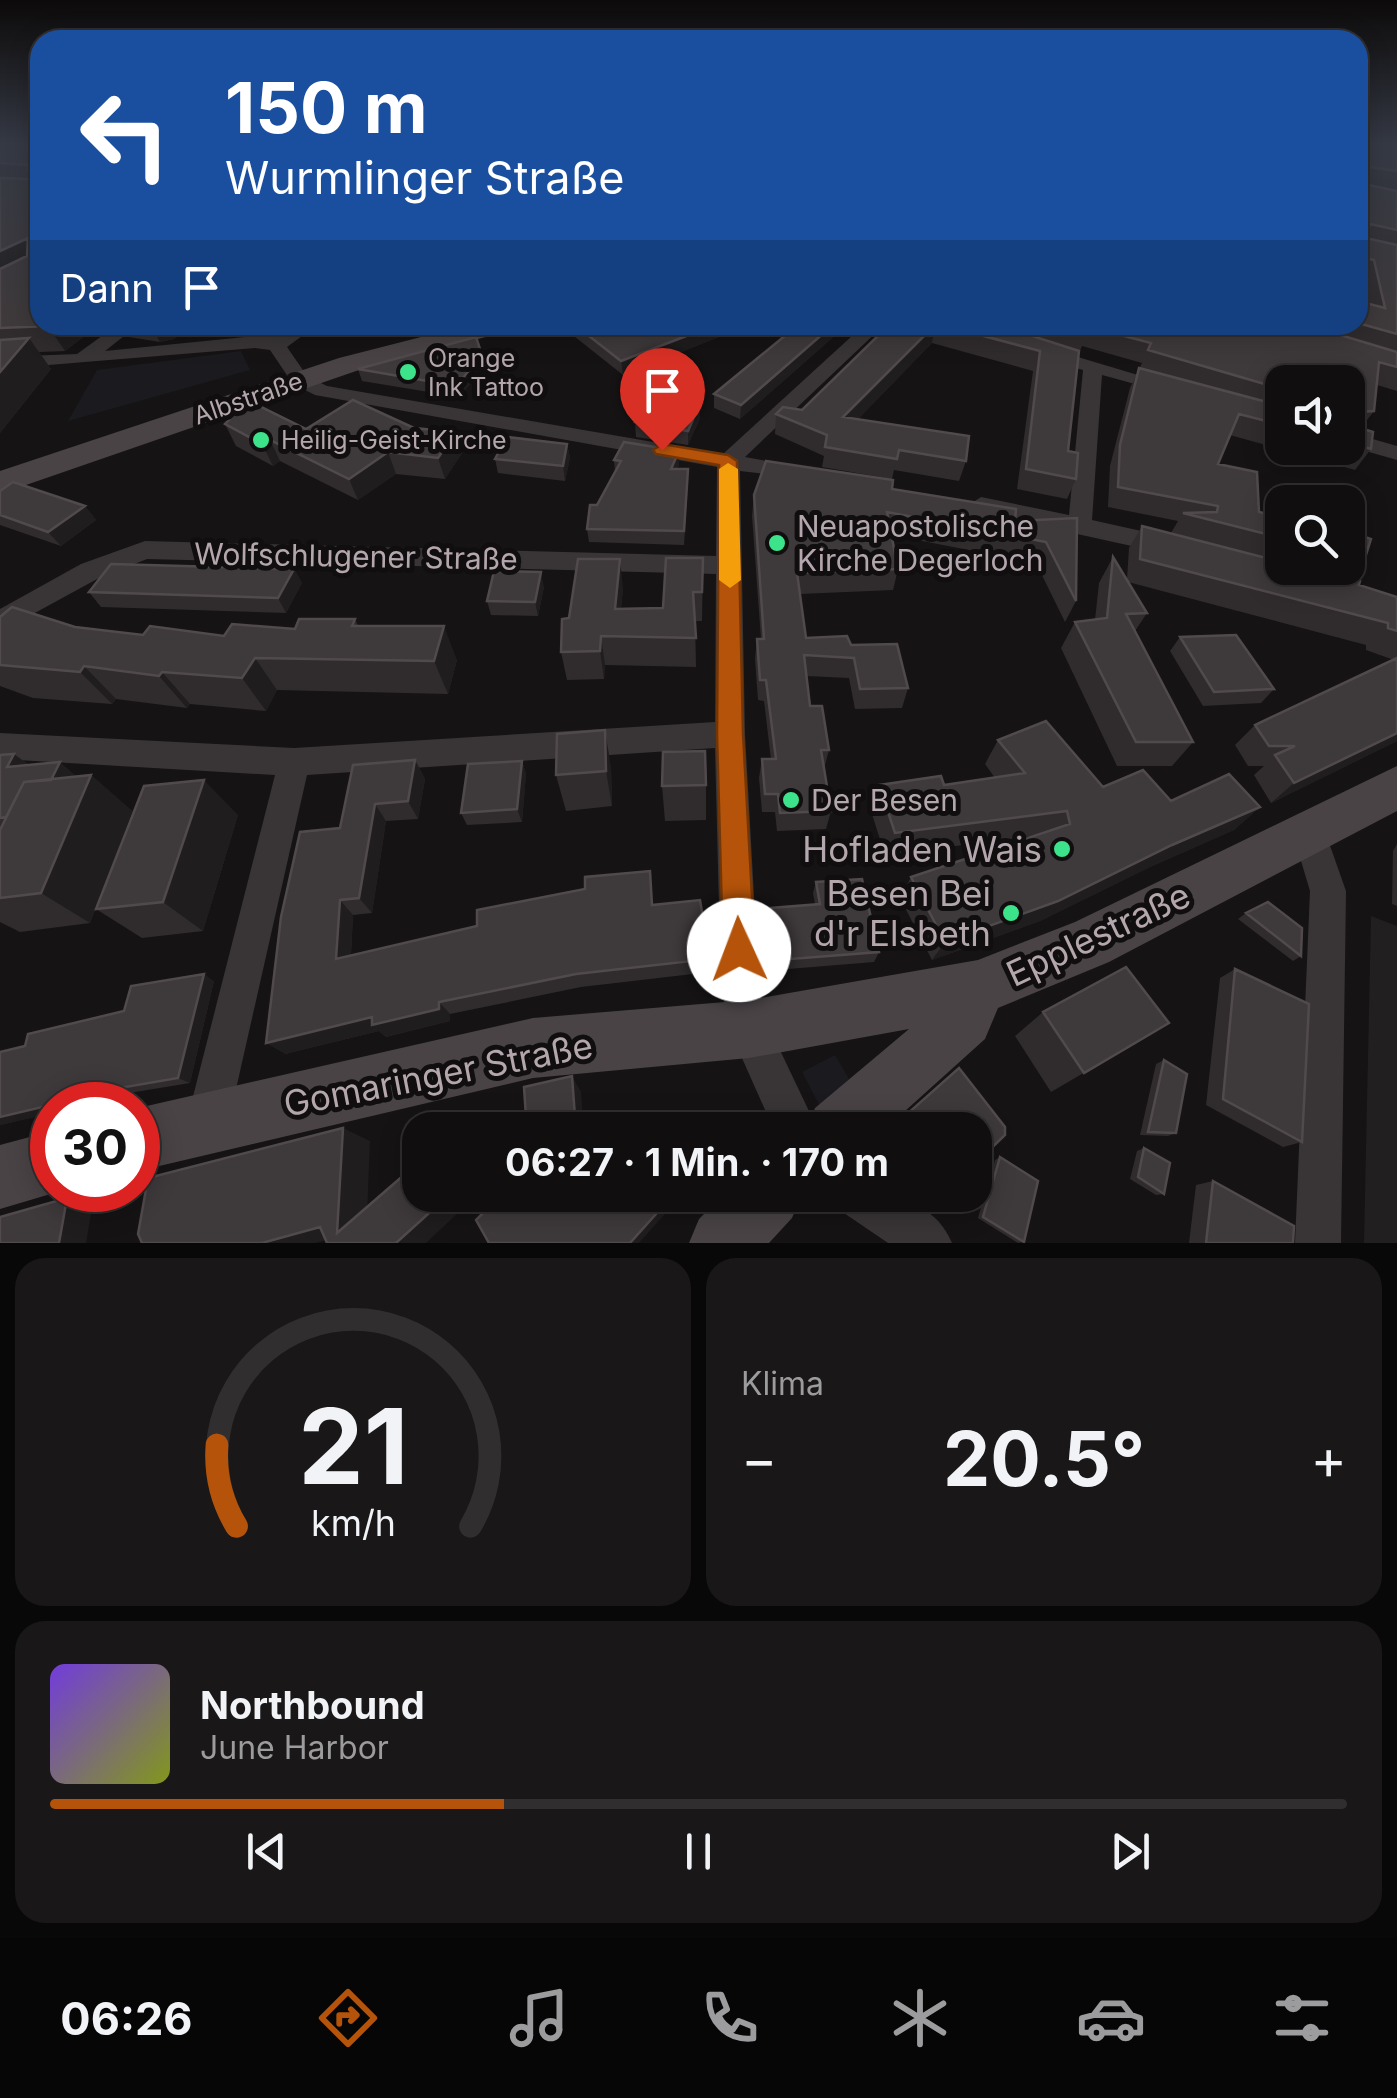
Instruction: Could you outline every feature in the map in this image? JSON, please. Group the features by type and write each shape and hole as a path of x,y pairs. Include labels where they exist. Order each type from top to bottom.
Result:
{"street":[{"path":"83,358 114,335"},
{"path":"0,363 255,342 276,345 292,335"},
{"name":"Albstraße","path":"0,483 300,380 457,335"},
{"path":"788,1112 749,1029 740,986 730,734 728,461 865,335"},
{"path":"276,345 300,380 322,392 826,478"},
{"path":"1018,345 1188,393"},
{"path":"1080,523 1093,366"},
{"path":"1365,444 1397,454"},
{"path":"963,502 1080,523 1191,550"},
{"name":"Wolfschlugener Straße","path":"0,622 90,570 145,550 730,565"},
{"path":"0,746 294,762 730,734"},
{"path":"208,1120 294,762"},
{"name":"Epplestraße","path":"858,1112 965,1019 978,988 1090,943 1397,787"},
{"path":"1310,834 1328,890 1318,1243"},
{"name":"Gomaringer Straße","path":"160,1134 534,1048 749,1029 978,988"},
{"path":"0,1178 30,1169"},
{"path":"723,1243 753,1212"},
{"path":"883,1212 929,1243"}],"shaded area":[{"path":"241,351 250,370 68,421 97,370"},
{"path":"1371,916 1397,926 1397,1243 1364,1243"},
{"path":"835,1055 858,1094 837,1112 823,1112 802,1072"}],"building":[{"path":"0,203 30,203 30,327 0,328 0,269 27,256 28,238 0,251"},
{"path":"1368,203 1397,203 1397,230 1370,224 1368,231"},
{"path":"1368,238 1397,245 1397,334 1368,326 1368,304 1385,308 1374,260 1368,258"},
{"path":"588,335 689,335 621,361"},
{"path":"786,335 822,335 741,405 714,394"},
{"path":"879,335 925,335 843,417 969,436 966,461 899,450 897,459 825,447 827,435 776,414 783,407 802,410"},
{"path":"980,335 1029,335 1079,351 1068,451 1078,453 1076,479 1026,469 1040,351"},
{"path":"1120,335 1340,335 1397,352 1397,367 1379,362 1374,411 1365,412 1365,365 1265,365 1265,384 1148,350 1151,343"},
{"path":"476,337 482,355 458,363 474,365 456,386 358,369"},
{"path":"29,338 0,372 0,340"},
{"path":"1139,368 1265,401 1265,421 1239,414 1218,464 1257,472 1259,512 1265,513 1265,534 1183,513 1217,512 1218,506 1118,487 1120,445"},
{"path":"648,398 700,403 688,431 635,422"},
{"path":"245,399 306,429 353,400 414,428 456,432 438,458 388,452 349,479 270,440 262,444 225,424 232,417 226,409"},
{"path":"1365,430 1373,432 1371,449 1365,447"},
{"path":"507,437 567,444 563,466 495,459"},
{"path":"624,442 679,451 671,469 688,469 684,531 587,529 590,505 597,505 621,461 614,460"},
{"path":"766,461 893,480 892,489 1016,509 1015,521 1077,518 1076,601 1046,542 887,512 898,569 797,573 806,638 847,636 851,645 897,644 908,688 860,689 854,658 804,655 810,706 822,706 829,750 821,750 831,811 780,813 778,794 765,794 762,759 776,759 766,680 760,680 757,639 764,639 754,495"},
{"path":"13,482 85,506 48,532 0,515 0,491"},
{"path":"1142,526 1265,558 1265,585 1359,585 1397,597 1397,631 1388,628 1388,623 1140,559"},
{"path":"1365,537 1371,539 1365,558"},
{"path":"1113,557 1147,613 1126,614 1193,742 1136,742 1075,622 1107,618"},
{"path":"666,558 703,558 702,592 693,592 696,638 601,636 600,651 561,652 562,619 569,618 578,559 620,559 615,609 663,608"},
{"path":"111,564 294,569 278,598 89,592"},
{"path":"494,571 541,572 535,602 487,601"},
{"path":"12,607 75,627 143,635 150,626 224,636 232,624 295,629 299,619 355,619 352,626 444,626 434,661 255,658 242,678 162,672 159,676 84,666 80,672 0,665 0,617"},
{"path":"1236,635 1274,689 1214,692 1180,637"},
{"path":"1397,658 1397,733 1294,783 1275,755 1295,746 1269,746 1255,725"},
{"path":"1046,721 1103,787 1143,770 1171,801 1229,774 1260,807 1058,901 945,942 911,877 1070,824 1067,811 895,833 879,785 941,776 944,785 1025,773 998,740"},
{"path":"605,730 606,771 556,775 557,734"},
{"path":"705,751 706,785 662,786 663,752"},
{"path":"14,754 7,767 60,762 51,780 24,782 6,817 0,818 0,755"},
{"path":"415,760 408,801 375,804 359,898 340,900 336,959 477,926 477,910 585,889 585,877 650,871 652,905 700,900 710,959 576,974 439,1002 439,1009 372,1025 372,1017 266,1043 281,917 300,832 340,828 353,765"},
{"path":"522,761 517,809 461,813 468,764"},
{"path":"91,775 41,893 0,898 0,830 24,782"},
{"path":"204,780 163,902 96,909 144,786"},
{"path":"862,879 879,952 778,960 771,908 820,904 816,882"},
{"path":"1268,902 1302,928 1301,956 1246,913"},
{"path":"1126,967 1169,1023 1084,1073 1043,1012"},
{"path":"1235,969 1309,1004 1302,1142 1223,1099"},
{"path":"204,974 178,1078 155,1082 30,1082 30,1110 0,1117 0,1052 25,1046 28,1034 124,1011 131,986"},
{"path":"1164,1060 1187,1074 1176,1133 1148,1132"},
{"path":"959,1068 1005,1127 1005,1135 992,1148 992,1112 910,1112"},
{"path":"572,1076 575,1112 526,1112 524,1087"},
{"path":"343,1128 337,1233 402,1177 402,1212 430,1212 396,1243 327,1243 320,1227 262,1243 142,1243 138,1234 142,1212 160,1212 160,1175"},
{"path":"1144,1148 1170,1163 1164,1194 1138,1177"},
{"path":"1000,1157 1038,1181 1024,1242 983,1217 984,1212 992,1212 992,1185"},
{"path":"1213,1181 1294,1226 1293,1243 1206,1243"},
{"path":"30,1208 30,1212 65,1212 59,1243 0,1243 0,1217"},
{"path":"484,1212 658,1212 630,1243 489,1243 476,1220"}],"slow traffic":[{"path":"728,469 730,580"}],"place":[{"name":"Orange Ink Tattoo","path":"408,372"},
{"name":"Heilig-Geist-Kirche","path":"261,440"},
{"name":"Neuapostolische Kirche Degerloch","path":"777,543"},
{"name":"Der Besen","path":"791,800"},
{"name":"Hofladen Wais","path":"1062,849"},
{"name":"Besen Bei d'r Elsbeth","path":"1011,913"}],"route":[{"path":"662,450 728,461 730,734 739,950"}]}
